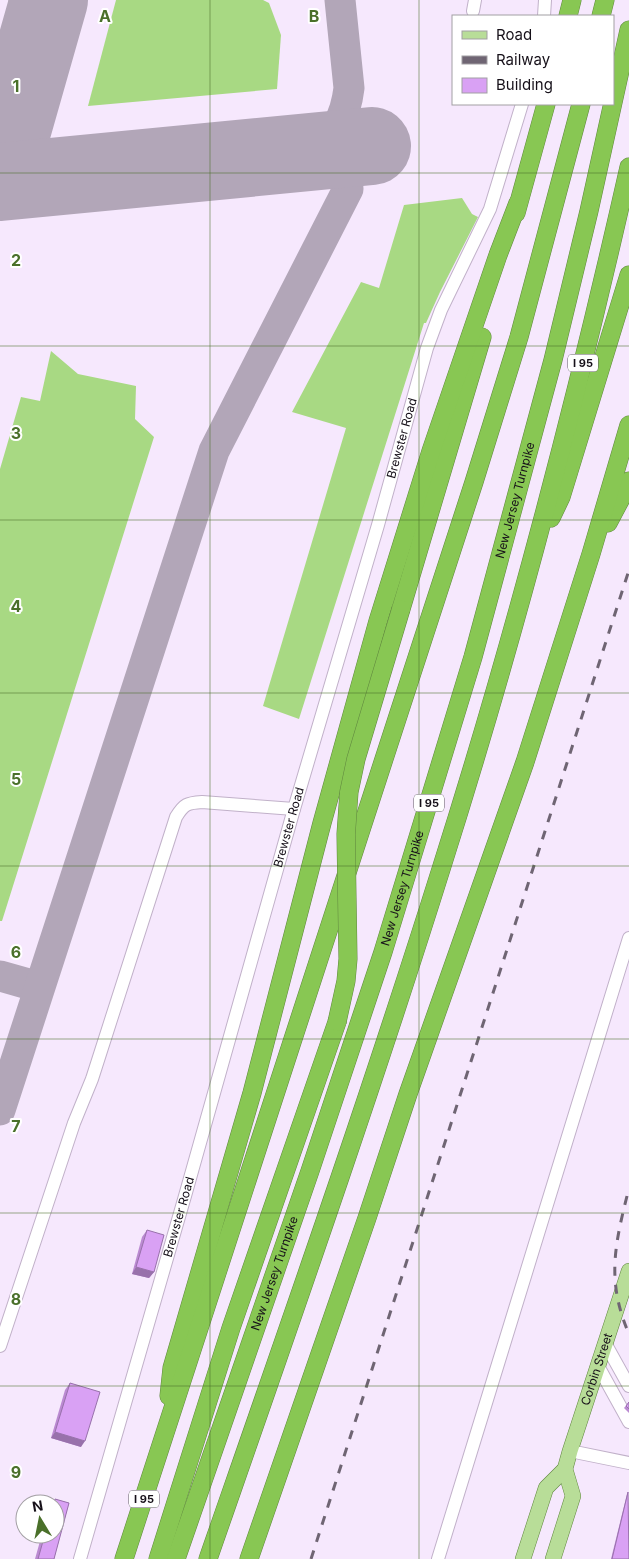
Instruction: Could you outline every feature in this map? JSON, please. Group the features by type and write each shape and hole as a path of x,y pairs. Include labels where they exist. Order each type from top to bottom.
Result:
{"highway":[{"path":"568,15 572,0"},
{"path":"601,15 605,0"},
{"name":"New Jersey Turnpike","path":"614,98 629,30"},
{"path":"158,1559 231,1328 337,1022 346,981 348,959 346,834 349,792 356,758 505,258 518,203 546,105"},
{"name":"I 95","path":"124,1559 477,473 522,328 581,105"},
{"name":"New Jersey Turnpike","path":"176,1559 407,879 470,666 553,360 612,105"},
{"name":"I 95","path":"208,1559 347,1158 399,1001 475,758 532,557 581,372 629,167"},
{"path":"163,1439 172,1368 252,1093 322,823 378,621 434,442 498,255 518,203"},
{"path":"532,557 561,497 629,275"},
{"path":"249,1559 411,1085 522,771 591,554 629,424"},
{"path":"591,554 629,481"}],"main road":[{"name":"Corbin Street","path":"565,1469 629,1271"},
{"path":"523,1559 546,1488 565,1469 573,1496 553,1559"}],"street":[{"path":"544,15 545,0"},
{"name":"Brewster Road","path":"80,1559 199,1148 294,809 434,328 490,209 522,105"},
{"path":"0,1346 74,1123 92,1079 176,816 188,803 202,802 294,809"},
{"path":"438,1559 629,938"},
{"path":"605,1343 629,1385 618,1403"},
{"path":"598,1366 629,1422"},
{"path":"570,1450 629,1463"}],"green space":[{"path":"116,0 263,0 269,3 281,35 277,89 88,106"},
{"path":"462,198 472,214 478,217 426,323 424,323 299,719 263,706 346,428 292,412 361,282 379,288 404,205"},
{"path":"51,351 78,374 136,386 135,419 154,437 2,921 0,921 0,469 21,397 40,401"}],"building":[{"path":"147,1230 164,1235 154,1272 136,1267"},
{"path":"70,1383 100,1392 85,1441 55,1432"},
{"path":"628,1492 629,1559 612,1559"},
{"path":"65,1502 69,1503 65,1518"},
{"path":"42,1544 58,1544 54,1559 38,1559"}],"taxiway":[{"path":"24,0 33,22 32,61"},
{"path":"275,155 306,149 319,144 333,132 342,116 349,88 340,0"},
{"path":"0,1110 214,451 348,189 347,175 341,160 322,151"},
{"path":"0,976 39,987"}],"runway":[{"path":"0,172 49,0"},
{"path":"0,182 372,146"}],"railway":[{"path":"311,1559 629,570"},
{"path":"627,1196 616,1249 615,1282 622,1316 629,1334"}]}
